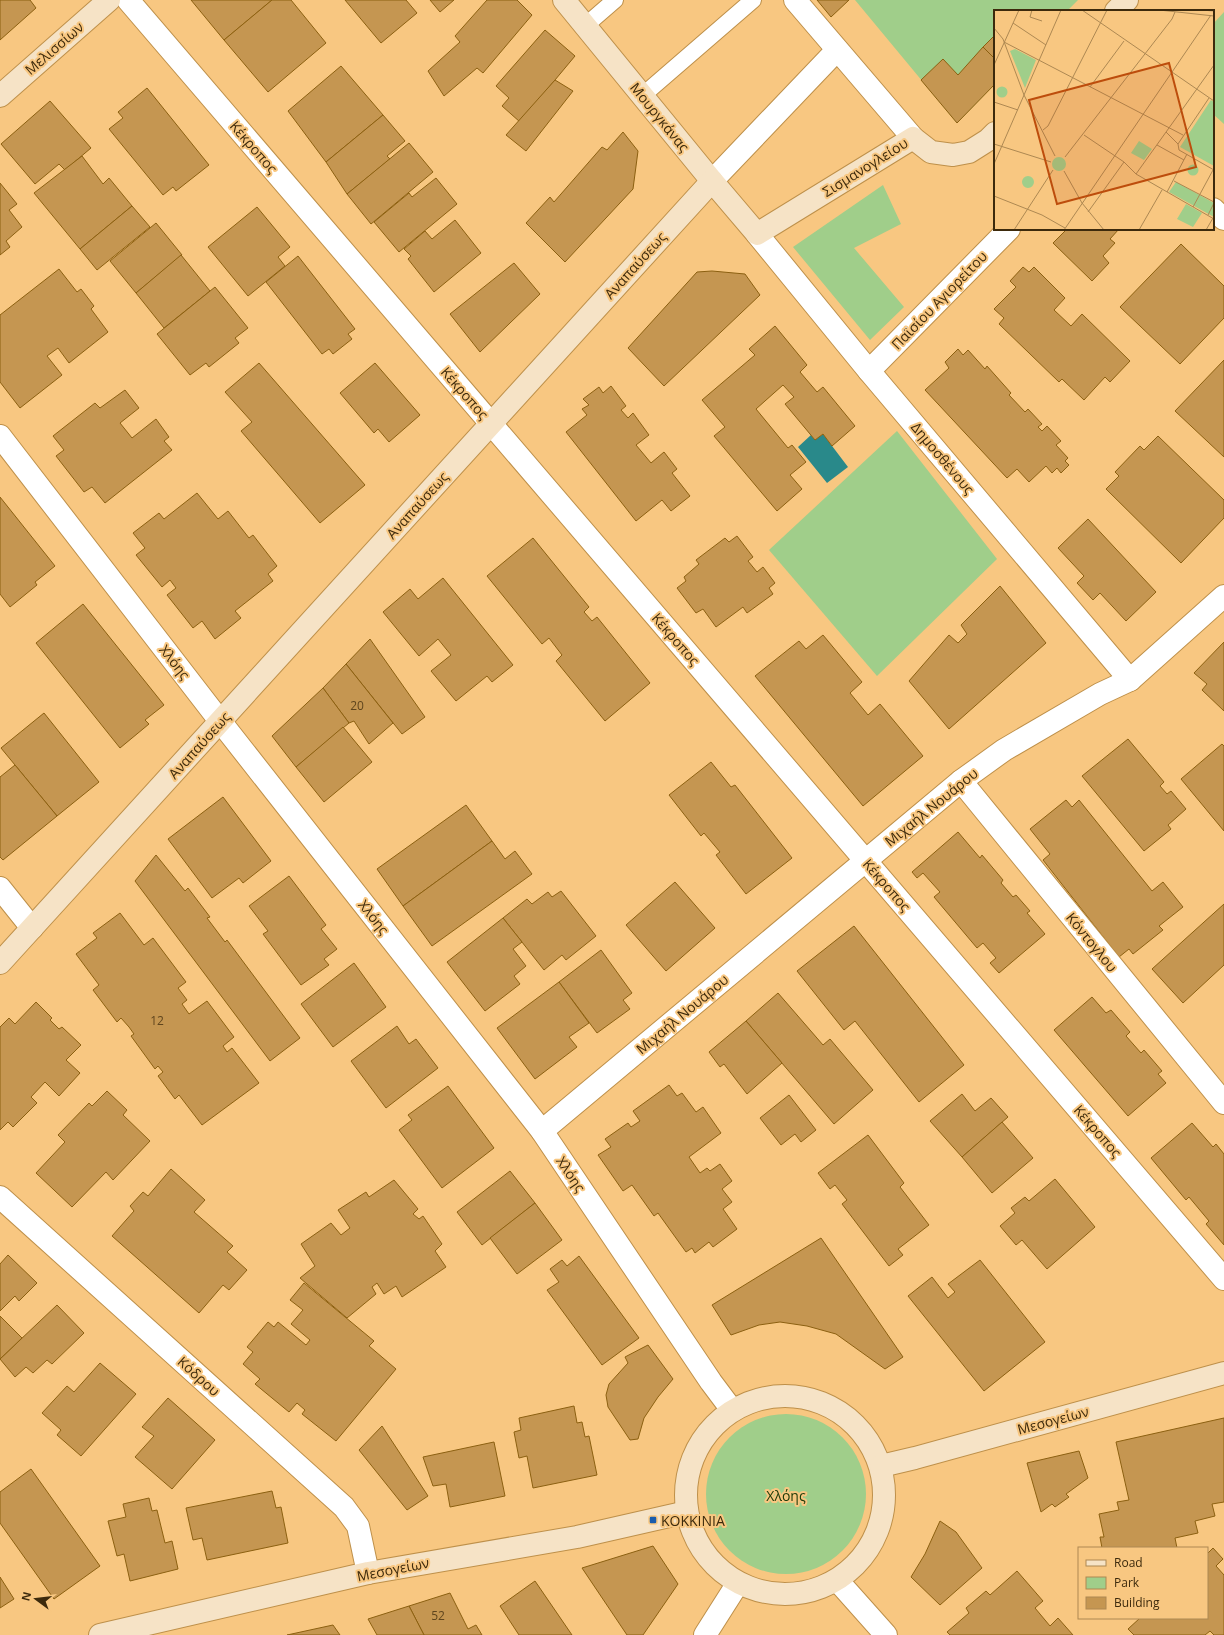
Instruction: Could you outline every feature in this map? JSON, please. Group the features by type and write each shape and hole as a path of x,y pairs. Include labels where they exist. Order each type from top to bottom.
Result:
{"street":[{"name":"Μελισσίων","path":"0,96 109,0"},
{"name":"Κέκροπος","path":"128,0 1224,1279"},
{"name":"Μουργκάνας","path":"564,0 757,234"},
{"path":"795,0 913,138"},
{"path":"1117,10 1127,0"},
{"name":"Αναπαύσεως","path":"0,963 712,181 837,50"},
{"name":"Σισμανογλείου","path":"757,234 913,138 931,152 953,155 969,152 988,140 994,134"},
{"path":"1214,210 1224,220"},
{"name":"Παϊσίου Αγιορείτου","path":"870,371 1008,230"},
{"name":"Δημοσθένους","path":"757,234 870,371 1130,680"},
{"name":"Χλόης","path":"0,436 220,721 542,1131 706,1375 732,1410"},
{"name":"Μιχαήλ Νουάρου","path":"542,1131 961,781 1004,750 1100,694 1130,680 1224,596"},
{"name":"Κόντογλου","path":"961,781 1224,1102"},
{"path":"0,888 32,928"},
{"name":"Κόδρου","path":"0,1197 344,1507 358,1526 368,1573"},
{"name":"Μεσογείων","path":"881,1466 923,1456 1224,1373"},
{"path":"790,1395 820,1401 847,1416 868,1438 881,1466 885,1499 878,1530 861,1559 837,1580 813,1591 787,1595 762,1592 738,1583 720,1570 704,1553 693,1534 687,1512 686,1483 694,1454 710,1429 732,1410 760,1398 790,1395"},
{"name":"Μεσογείων","path":"100,1635 368,1573 577,1537 687,1512"},
{"path":"837,1580 886,1635"},
{"path":"705,1635 738,1583"}],"lane":[{"path":"585,26 614,0"},
{"path":"642,96 753,0"}],"green space":[{"path":"855,0 1078,0 1068,10 994,10 994,85 957,123"},
{"path":"1224,12 1224,124 1214,115 1214,23"},
{"path":"883,185 901,224 854,248 904,307 870,340 793,247"},
{"path":"897,431 997,559 877,676 769,550"},
{"name":"Χλόης","path":"794,1414 809,1417 824,1423 843,1437 853,1449 860,1463 865,1478 865,1510 860,1525 853,1539 843,1551 831,1561 809,1571 794,1574 778,1574 763,1571 741,1561 729,1551 719,1539 707,1510 706,1486 709,1471 719,1449 729,1437 741,1427 770,1415"}],"water":[{"path":"823,434 848,467 827,483 798,447 811,435 815,440"}],"building":[{"path":"0,0 30,0 36,8 0,40"},
{"path":"191,0 272,0 224,40"},
{"path":"272,0 291,0 326,43 268,92 224,40"},
{"path":"345,0 406,0 417,13 381,43"},
{"path":"430,0 454,0 440,12"},
{"path":"487,0 517,0 532,15 483,73 477,68 444,96 428,71 460,42 455,36"},
{"path":"817,0 849,0 831,17"},
{"path":"545,30 575,56 520,122 502,106 509,98 496,86"},
{"path":"994,36 994,58 983,47"},
{"path":"983,47 994,58 994,85 957,123 921,80 943,59 958,75"},
{"path":"341,66 383,115 326,162 288,111"},
{"path":"555,80 573,91 526,151 506,135"},
{"path":"147,88 209,165 176,191 173,187 163,195 109,129 123,118 118,112"},
{"path":"50,101 91,148 65,170 59,164 35,184 1,144"},
{"path":"383,115 405,141 387,156 390,159 347,194 326,162"},
{"path":"623,132 638,151 633,189 565,262 526,223 550,197 554,202 602,147 607,150"},
{"path":"409,143 433,172 371,224 347,194"},
{"path":"82,156 103,184 109,178 132,206 80,249 34,193"},
{"path":"436,178 457,204 399,252 374,222 409,193 412,197"},
{"path":"0,183 17,204 9,210 22,227 6,241 10,247 0,255"},
{"path":"132,206 150,227 97,270 80,249"},
{"path":"257,207 290,247 278,257 285,266 248,296 208,247"},
{"path":"455,220 481,253 434,292 408,259 411,256 404,249 425,231 432,239"},
{"path":"156,223 182,255 136,293 110,261"},
{"path":"1066,230 1118,230 1110,239 1115,243 1103,256 1109,263 1092,281 1053,243"},
{"path":"1181,244 1224,286 1224,318 1180,364 1120,307"},
{"path":"181,255 210,291 164,328 136,293"},
{"path":"298,256 355,329 348,334 352,339 333,354 329,349 322,354 266,282"},
{"path":"514,263 540,294 480,352 450,314"},
{"path":"1023,267 1029,272 1034,267 1065,298 1054,310 1071,326 1082,314 1130,361 1110,382 1105,377 1084,400 1062,379 1059,382 999,324 1004,318 994,309 1016,287 1010,281"},
{"path":"59,269 77,292 81,289 94,306 91,309 108,332 69,363 58,348 47,356 62,375 20,408 0,382 0,315"},
{"path":"712,271 745,274 760,295 664,386 628,348 697,272"},
{"path":"215,287 248,328 235,338 239,343 209,367 206,363 190,375 157,334"},
{"path":"775,326 807,365 800,372 817,392 823,387 855,426 832,446 823,434 815,440 785,404 794,397 783,385 756,409 788,448 792,445 806,462 790,475 802,489 777,511 714,436 725,427 702,400 755,355 749,349"},
{"path":"958,349 963,355 968,350 985,369 987,366 1011,393 1009,395 1025,412 1028,409 1042,424 1038,427 1042,431 1047,426 1061,441 1056,445 1068,458 1065,461 1069,465 1061,473 1057,468 1052,473 1046,466 1029,482 1017,469 1007,478 925,390 949,368 945,362"},
{"path":"1224,360 1224,457 1175,411"},
{"path":"259,363 365,485 320,523 241,431 252,422 225,392"},
{"path":"375,363 420,415 389,442 378,429 374,433 340,393"},
{"path":"611,386 626,406 621,410 628,418 633,413 649,435 636,445 651,463 664,452 677,469 672,473 690,496 671,511 662,500 636,521 566,432 587,415 582,409 589,405 583,399 599,387 603,393"},
{"path":"125,390 139,408 120,423 132,438 156,419 169,437 164,441 172,450 105,503 92,487 84,492 56,456 64,450 53,436 95,403 100,408"},
{"path":"1158,436 1224,500 1224,518 1181,563 1106,489 1119,476 1115,472 1140,446 1144,450"},
{"path":"197,493 218,519 228,511 249,538 253,535 277,566 268,574 273,581 235,611 241,618 215,639 202,621 193,628 167,595 176,588 170,580 162,587 136,555 145,548 133,533 159,513 164,519"},
{"path":"0,497 55,566 35,582 37,585 10,607 0,594"},
{"path":"1088,519 1156,592 1126,621 1100,593 1093,600 1077,583 1084,576 1058,548"},
{"path":"737,536 753,557 748,561 757,572 763,567 775,583 769,588 773,594 747,613 743,607 716,627 703,609 696,613 677,588 686,581 684,577 699,564 696,560 725,538 729,542"},
{"path":"533,538 589,607 584,612 592,621 597,617 650,683 605,721 556,661 562,655 549,638 542,644 487,576"},
{"path":"443,578 513,665 492,682 487,676 456,701 431,671 451,655 438,639 419,656 383,612 410,589 418,599"},
{"path":"1000,586 1046,643 949,729 909,681 949,635 958,643 967,634 961,625"},
{"path":"83,604 164,705 145,720 149,724 120,748 36,643"},
{"path":"823,635 862,682 850,693 868,715 880,704 923,756 863,806 755,676 799,641 806,649"},
{"path":"370,639 425,717 402,734 346,664"},
{"path":"1224,642 1224,711 1202,690 1207,684 1194,673"},
{"path":"346,664 393,723 369,744 354,721 349,723 323,688"},
{"path":"323,688 349,723 296,767 272,736"},
{"path":"44,713 99,782 57,816 1,748"},
{"path":"343,727 372,762 324,802 296,767"},
{"path":"1128,739 1164,782 1160,786 1167,794 1171,791 1186,809 1168,825 1171,829 1144,851 1082,776"},
{"path":"1222,744 1224,746 1224,831 1181,779"},
{"path":"711,762 731,787 735,785 792,858 746,894 716,855 720,852 704,833 701,836 669,795"},
{"path":"15,765 57,816 3,860 0,857 0,777"},
{"path":"223,797 271,861 243,883 239,878 212,898 168,839"},
{"path":"1066,800 1072,807 1079,800 1152,891 1163,882 1183,907 1159,926 1163,930 1133,954 1129,949 1119,957 1043,860 1050,854 1030,829"},
{"path":"466,805 492,841 403,906 377,869"},
{"path":"958,832 980,858 982,855 1003,880 1001,883 1013,897 1016,895 1030,911 1027,913 1045,934 999,973 990,963 996,958 983,943 977,948 934,897 940,892 923,873 917,878 912,872"},
{"path":"492,841 505,859 515,851 532,874 432,946 403,906"},
{"path":"156,855 185,891 188,888 210,917 207,918 225,942 227,940 300,1038 270,1061 135,881"},
{"path":"289,876 326,925 321,929 337,949 324,959 329,965 301,985 263,934 268,931 249,906"},
{"path":"675,882 715,928 666,971 626,925"},
{"path":"561,891 596,936 566,960 562,955 544,970 503,918 527,899 532,904 548,892 552,897"},
{"path":"1224,904 1224,965 1183,1003 1152,969"},
{"path":"120,913 144,945 153,938 186,982 178,988 187,1000 182,1004 189,1014 207,1001 234,1037 223,1046 227,1052 232,1048 259,1083 202,1125 179,1095 175,1099 158,1076 163,1072 158,1066 155,1069 131,1036 134,1034 129,1027 121,1018 117,1022 93,990 99,985 76,954 97,938 93,933"},
{"path":"503,918 522,942 513,949 526,966 514,976 520,984 485,1011 447,962"},
{"path":"854,926 964,1065 919,1102 855,1021 844,1030 797,971"},
{"path":"601,950 632,993 623,1000 630,1009 597,1033 559,982"},
{"path":"354,963 386,1007 333,1047 301,1004"},
{"path":"559,982 589,1023 569,1037 577,1047 535,1079 497,1028"},
{"path":"778,993 823,1045 830,1039 873,1090 834,1124 746,1021"},
{"path":"1092,997 1106,1013 1111,1010 1130,1032 1126,1036 1141,1053 1144,1050 1162,1071 1158,1074 1166,1083 1128,1116 1054,1030"},
{"path":"36,1002 52,1018 50,1020 59,1029 62,1027 81,1045 66,1060 80,1073 59,1096 45,1082 31,1097 37,1103 13,1127 8,1122 0,1130 0,1027 9,1018 15,1024"},
{"path":"746,1021 782,1063 747,1094 724,1064 720,1067 709,1052"},
{"path":"397,1026 409,1044 416,1039 438,1068 386,1108 351,1061"},
{"path":"669,1085 677,1096 682,1093 696,1112 703,1107 721,1133 689,1157 700,1173 707,1168 710,1171 720,1164 732,1181 722,1189 732,1202 723,1209 737,1229 713,1247 709,1242 695,1253 692,1248 686,1252 658,1213 654,1216 632,1185 623,1191 598,1155 611,1147 605,1139 628,1123 631,1127 640,1121 633,1111"},
{"path":"448,1086 494,1148 442,1188 399,1130 412,1120 408,1115"},
{"path":"107,1091 127,1110 123,1115 150,1141 113,1180 106,1172 72,1207 36,1173 65,1142 58,1135 89,1103 92,1106"},
{"path":"962,1094 975,1111 991,1098 1008,1117 962,1157 930,1121"},
{"path":"789,1095 816,1130 801,1142 795,1134 781,1145 760,1118"},
{"path":"1002,1122 1033,1158 992,1193 962,1157"},
{"path":"1192,1123 1213,1147 1216,1144 1224,1154 1224,1245 1206,1224 1209,1221 1189,1197 1186,1200 1151,1158"},
{"path":"868,1135 904,1183 900,1187 929,1225 898,1249 903,1255 889,1266 842,1204 847,1200 835,1185 830,1189 818,1173"},
{"path":"171,1169 205,1200 194,1212 233,1246 227,1252 247,1270 229,1290 223,1285 199,1313 112,1236 134,1211 130,1206 143,1192 148,1196"},
{"path":"510,1171 535,1203 482,1245 457,1212"},
{"path":"1055,1179 1095,1227 1047,1269 1022,1240 1016,1245 1000,1226 1015,1213 1011,1208 1025,1197 1029,1201"},
{"path":"394,1180 418,1209 413,1214 419,1219 423,1216 442,1244 435,1251 446,1267 402,1297 396,1286 384,1294 377,1283 372,1287 376,1294 347,1318 300,1278 315,1266 301,1244 331,1223 341,1235 350,1228 338,1210 366,1192 369,1197"},
{"path":"535,1203 562,1240 517,1274 490,1238"},
{"path":"821,1238 903,1357 885,1369 836,1334 807,1326 780,1322 759,1325 731,1335 712,1305"},
{"path":"8,1255 37,1283 19,1301 15,1296 0,1311 0,1264"},
{"path":"579,1256 639,1338 602,1365 547,1290 559,1282 550,1269 562,1260 567,1266"},
{"path":"980,1260 1045,1342 984,1391 908,1296 932,1277 948,1298 955,1292 948,1284"},
{"path":"304,1283 374,1341 369,1346 396,1369 336,1441 302,1414 305,1410 297,1403 289,1412 255,1384 260,1379 243,1364 253,1352 247,1347 268,1322 274,1327 278,1322 306,1345 310,1340 291,1324 303,1310 290,1300"},
{"path":"57,1305 84,1333 52,1364 47,1360 33,1373 26,1367 15,1377 0,1359"},
{"path":"0,1316 22,1338 0,1359"},
{"path":"648,1345 673,1379 658,1397 644,1418 638,1439 630,1440 608,1407 606,1395 609,1384 628,1363 625,1357"},
{"path":"100,1363 136,1394 81,1456 57,1435 61,1430 42,1413 67,1386 74,1392"},
{"path":"168,1398 215,1440 172,1489 135,1457 154,1436 142,1427"},
{"path":"574,1406 577,1423 582,1422 585,1437 589,1436 597,1475 533,1488 527,1456 519,1458 514,1432 521,1430 519,1418"},
{"path":"1224,1418 1224,1502 1212,1504 1215,1516 1195,1521 1198,1533 1175,1538 1177,1547 1102,1547 1100,1537 1104,1537 1099,1514 1119,1510 1117,1502 1129,1500 1116,1442"},
{"path":"382,1426 428,1496 407,1510 359,1450"},
{"path":"494,1442 505,1496 450,1507 446,1484 433,1486 423,1457"},
{"path":"1079,1451 1088,1478 1066,1494 1069,1497 1055,1507 1052,1504 1041,1512 1027,1463"},
{"path":"31,1469 100,1566 54,1599 0,1523 0,1492"},
{"path":"272,1491 276,1508 281,1507 288,1543 207,1560 202,1538 193,1540 186,1508"},
{"path":"149,1498 152,1511 157,1510 165,1543 172,1541 178,1569 130,1581 124,1554 117,1556 108,1521 126,1517 123,1504"},
{"path":"940,1521 956,1532 982,1568 940,1605 911,1577 925,1554"},
{"path":"653,1546 678,1584 643,1635 627,1635 582,1568"},
{"path":"1213,1548 1223,1559 1216,1566 1224,1575 1224,1635 1214,1635 1210,1631 1205,1635 1134,1635 1128,1629 1139,1619 1208,1619 1208,1553"},
{"path":"1017,1571 1043,1601 1035,1608 1050,1626 1058,1618 1073,1635 950,1635 947,1632 969,1613 966,1608 986,1591 990,1595"},
{"path":"0,1577 14,1599 0,1608"},
{"path":"535,1581 572,1635 519,1635 500,1606"},
{"path":"450,1593 468,1629 476,1625 482,1635 424,1635 409,1606"},
{"path":"409,1606 424,1635 377,1635 368,1619"},
{"path":"333,1625 340,1635 287,1635"}],"place":[{"name":"ΚΟΚΚΙΝΙΑ","path":"653,1520"}]}
